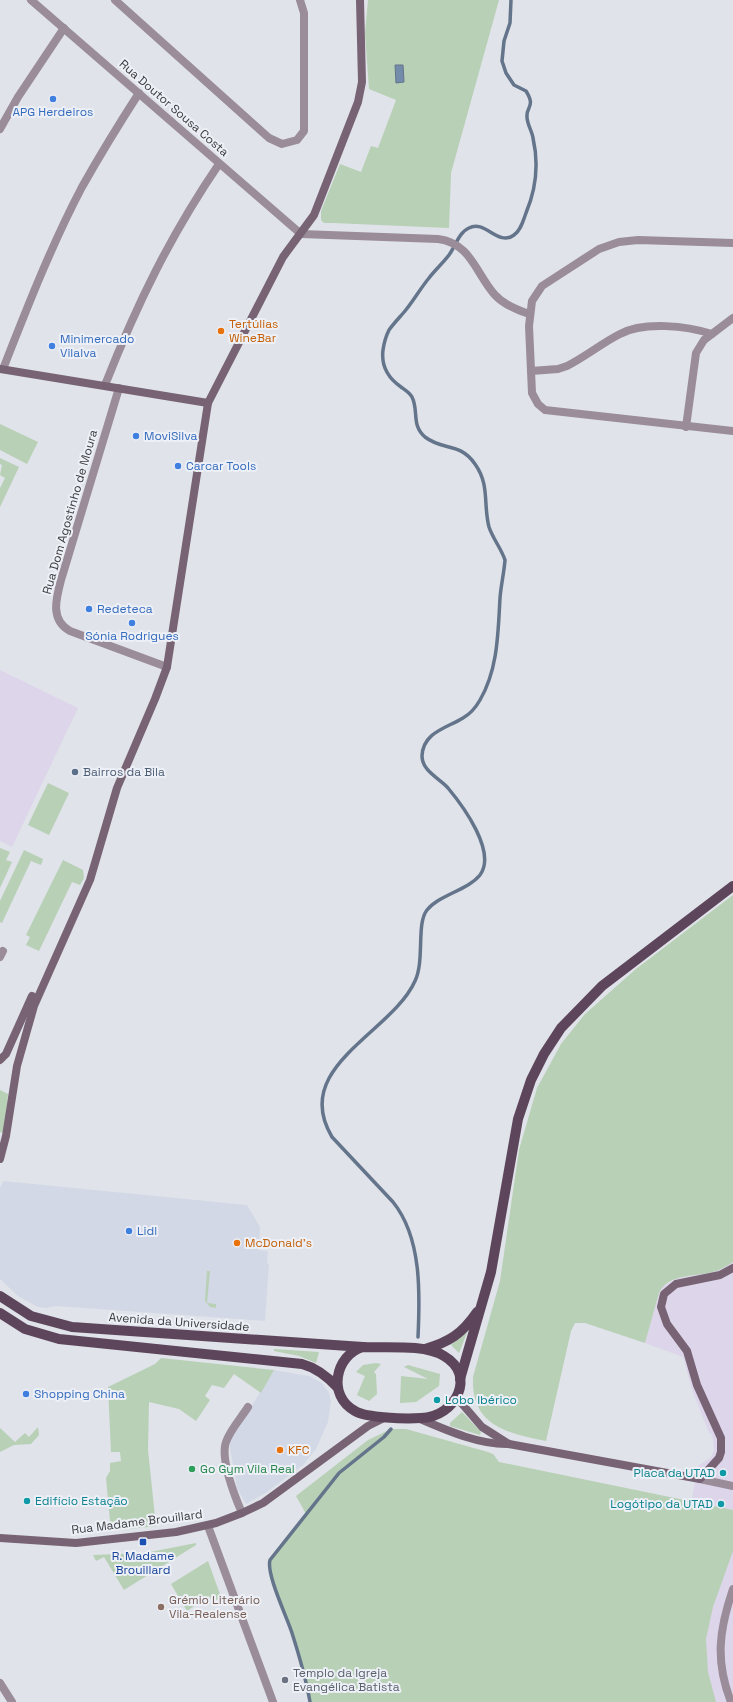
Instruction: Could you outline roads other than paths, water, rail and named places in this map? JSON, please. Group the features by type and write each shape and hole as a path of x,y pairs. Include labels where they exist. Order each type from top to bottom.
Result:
{"main road":[{"path":"0,1313 25,1329 59,1339 302,1364 329,1378 338,1388 344,1402 356,1412 367,1415 430,1418 442,1413 453,1404 457,1398 460,1379 483,1302 493,1261 518,1119 531,1080 552,1041 572,1016 602,986 733,886"},
{"name":"Avenida da Universidade","path":"0,1296 31,1316 72,1327 363,1347"},
{"path":"425,1349 452,1339 468,1324 483,1302"},
{"path":"338,1388 338,1375 345,1359 352,1352 363,1347 425,1349 447,1358 457,1368 460,1379"}],"street":[{"name":"Rua Doutor Sousa Costa","path":"31,0 301,234"},
{"path":"115,0 270,138 282,144 292,143 302,137 304,126 304,13 300,0"},
{"path":"0,1159 6,1136 22,1042 34,1006 90,880 117,788 156,699 167,666 208,403 283,257 301,234 319,203 361,93 360,0"},
{"path":"0,129 18,97 64,28"},
{"path":"139,93 108,141 82,188 48,260 1,369 208,403"},
{"path":"105,385 122,341 154,270 188,211 219,164"},
{"path":"301,234 438,239 457,245 470,256 498,298 510,307 530,314"},
{"path":"733,243 638,240 620,242 605,246 542,286 532,301 530,314 532,393 538,404 545,410 733,432"},
{"path":"686,427 695,358 701,344 732,320"},
{"path":"531,371 558,369 567,366 621,333 637,328 682,327 697,329 712,334"},
{"name":"Rua Dom Agostinho de Moura","path":"118,388 61,580 56,611 60,624 70,631 167,666"},
{"path":"0,1060 6,1054 36,988 52,963"},
{"path":"700,1479 719,1458 721,1452 720,1438 698,1385 687,1351 667,1324 661,1307 664,1294 676,1284 720,1275 733,1268"},
{"path":"457,1398 482,1427 509,1444"},
{"path":"242,1513 230,1484 226,1445 228,1438 248,1407"},
{"name":"Rua Madame Brouillard","path":"0,1538 76,1543 176,1532 208,1526 242,1513 268,1499 368,1426 388,1416"},
{"path":"418,1418 443,1429 489,1442 509,1444 733,1486"},
{"path":"208,1526 273,1702"},
{"path":"731,1702 723,1674 720,1646 722,1624 733,1589"},
{"path":"0,1683 12,1702"}],"water":[{"path":"395,65 403,65 404,82 396,83"}],"waterway":[{"path":"418,1337 419,1285 414,1249 409,1232 402,1216 393,1202 332,1137 323,1112 324,1090 334,1071 349,1052 403,1000 415,981 420,963 422,924 427,910 439,900 475,880 480,875 484,865 484,854 481,842 469,817 448,788 428,770 422,756 423,748 431,736 443,728 457,722 473,710 486,688 494,663 496,650 500,593 505,560 489,527 483,479 480,472 475,464 463,452 438,444 425,437 421,432 418,428 412,397 389,376 384,366 383,350 389,330 431,275 449,255 462,233 475,226 486,229 502,238 508,238 516,233 523,222 534,186 536,176 536,157 532,135 527,120 527,113 530,106 529,96 526,91 514,85 506,73 502,61 504,41 510,23 511,0"},
{"path":"310,1702 295,1641 271,1575 270,1560 339,1473 384,1437 391,1429"}],"place":[{"name":"APG Herdeiros","path":"53,99"},
{"name":"Tertúlias WineBar","path":"221,331"},
{"name":"Minimercado Vilalva","path":"52,346"},
{"name":"MoviSilva","path":"136,436"},
{"name":"Carcar Tools","path":"178,466"},
{"name":"Redeteca","path":"89,609"},
{"name":"Sónia Rodrigues","path":"132,623"},
{"name":"Bairros da Bila","path":"75,772"},
{"name":"Lidl","path":"129,1231"},
{"name":"McDonald's","path":"237,1243"},
{"name":"Shopping China","path":"26,1394"},
{"name":"Lobo Ibérico","path":"437,1400"},
{"name":"KFC","path":"280,1450"},
{"name":"Go Gym Vila Real","path":"192,1469"},
{"name":"Placa da UTAD","path":"723,1473"},
{"name":"Edifício Estação","path":"27,1501"},
{"name":"Logótipo da UTAD","path":"721,1504"},
{"name":"R. Madame Brouillard","path":"143,1542"},
{"name":"Grémio Literário Vila-Realense","path":"161,1607"},
{"name":"Templo da Igreja Evangélica Batista","path":"285,1680"}]}
